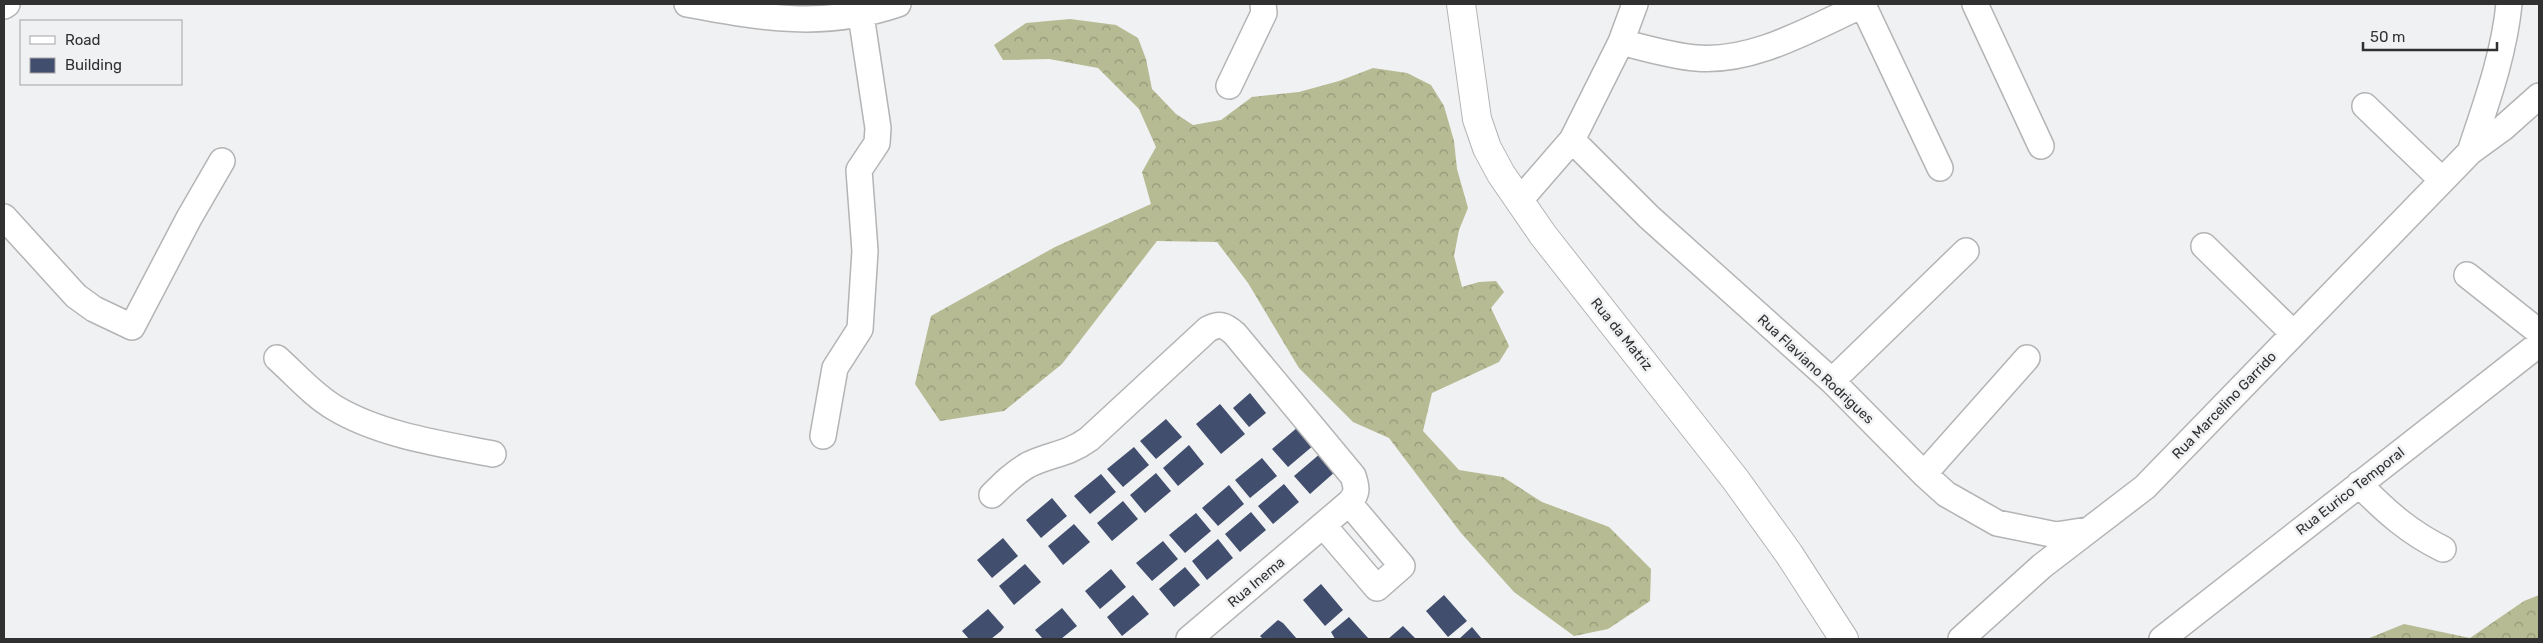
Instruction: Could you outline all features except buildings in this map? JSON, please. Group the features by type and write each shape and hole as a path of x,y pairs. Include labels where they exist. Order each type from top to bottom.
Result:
{"main road":[{"name":"Rua da Matriz","path":"1460,4 1477,120 1487,148 1543,235 1735,478 1844,639"}],"street":[{"path":"687,4 772,18 822,19 861,16 898,4"},
{"path":"1229,86 1264,13 1263,4"},
{"path":"1520,201 1572,140 1621,42 1635,4"},
{"path":"1621,42 1696,58 1722,58 1760,49 1833,11 1864,4 1940,168"},
{"path":"1975,4 2041,146"},
{"name":"Rua Marcelino Garrido","path":"2470,152 2497,66 2507,27 2509,4"},
{"path":"823,436 835,368 860,329 863,311 865,251 859,170 877,143 878,128 861,16"},
{"name":"Rua Marcelino Garrido","path":"1960,639 2042,566 2146,487 2470,152 2504,128 2539,96"},
{"path":"2366,106 2442,180"},
{"name":"Rua Flaviano Rodrigues","path":"1572,140 1649,217 1832,381 1924,474 1954,499 1997,524 2056,535 2091,530"},
{"path":"4,217 76,296 94,309 132,327 176,242 222,160"},
{"path":"2204,246 2293,333"},
{"path":"1832,381 1966,251"},
{"path":"2467,275 2539,332"},
{"path":"992,495 1018,471 1030,464 1061,455 1089,439 1202,335 1217,325 1225,326 1235,334 1352,476 1357,489 1356,496 1349,503 1402,566 1377,588 1323,525"},
{"name":"Rua Eurico Temporal","path":"2162,639 2539,344"},
{"path":"277,358 319,398 355,418 429,441 493,454"},
{"path":"1924,474 2027,358"},
{"path":"2359,484 2413,534 2444,549"},
{"name":"Rua Inema","path":"1189,639 1349,503"}],"green space":[{"path":"1070,19 1116,25 1138,38 1146,59 1152,89 1176,114 1193,125 1221,120 1252,97 1299,92 1339,81 1373,68 1407,73 1431,85 1444,106 1454,141 1457,169 1468,208 1459,230 1454,256 1462,287 1479,282 1496,281 1504,292 1491,308 1509,346 1499,362 1432,393 1423,431 1459,470 1503,477 1542,502 1609,527 1651,569 1650,601 1608,629 1574,636 1514,592 1461,533 1389,438 1353,422 1299,368 1248,283 1217,242 1157,241 1062,364 1004,411 940,421 915,384 931,316 1055,247 1151,204 1142,172 1156,147 1139,109 1098,68 1049,59 1003,60 994,45 1026,23"},
{"path":"2539,595 2539,639 2367,639 2404,624 2470,638 2524,601"}]}
